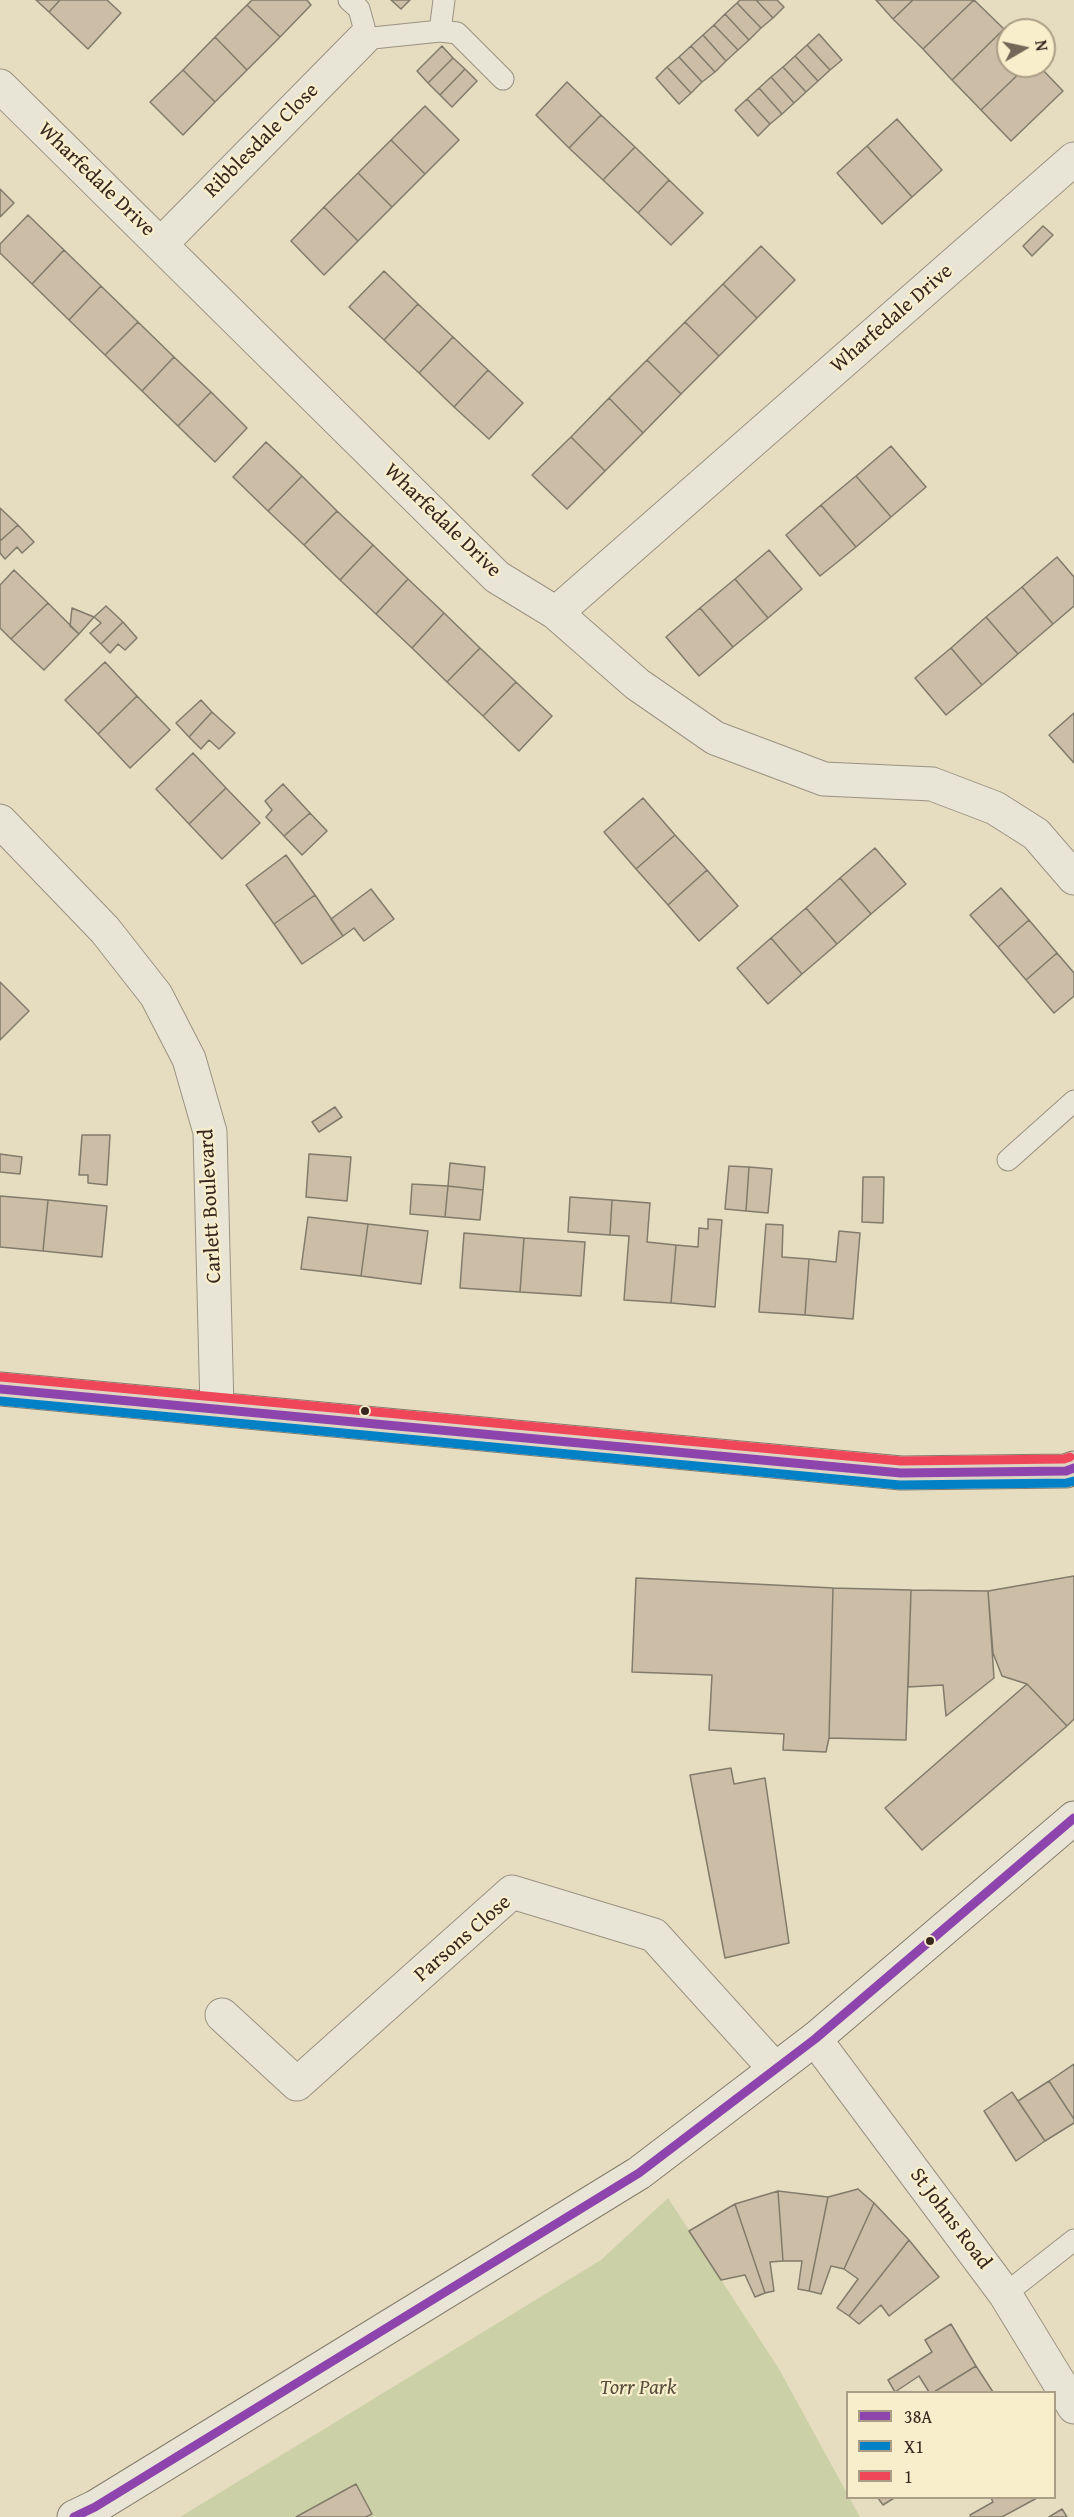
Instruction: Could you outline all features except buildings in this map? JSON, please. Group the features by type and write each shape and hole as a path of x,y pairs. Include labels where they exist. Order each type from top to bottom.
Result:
{"highway":[{"path":"0,1389 901,1473 1066,1471 1074,1468"}],"street":[{"name":"Ribblesdale Close","path":"161,244 363,39"},
{"name":"Wharfedale Drive","path":"0,86 497,577 556,613 1074,159"},
{"path":"556,613 637,684 716,738 824,779 932,784 995,808 1035,834 1074,878"},
{"name":"Carlett Boulevard","path":"0,821 105,930 156,995 189,1059 210,1132 217,1409"},
{"path":"74,2517 95,2507 639,2173 815,2039 1074,1818"},
{"name":"Parsons Close","path":"222,2015 297,2084 513,1892 654,1935 775,2069"},
{"name":"St Johns Road","path":"815,2039 1005,2294 1074,2407"}],"lane":[{"path":"349,0 358,9 364,27 363,39 440,31 457,33 503,79"},
{"path":"440,31 444,0"},
{"path":"1008,1160 1074,1101"},
{"path":"1005,2294 1074,2240"}],"green space":[{"name":"Torr Park","path":"668,2198 779,2369 846,2491 846,2499 850,2499 860,2517 180,2517 601,2260"}],"transit line":[{"name":"1","path":"1,1377 901,1461 1064,1459 1070,1457"},
{"name":"38A","path":"0,1389 901,1473 1066,1471 1074,1468"},
{"name":"X1","path":"0,1401 900,1485 1066,1483 1074,1481"},
{"name":"38A","path":"74,2517 95,2507 639,2173 815,2039 1074,1818"}]}
